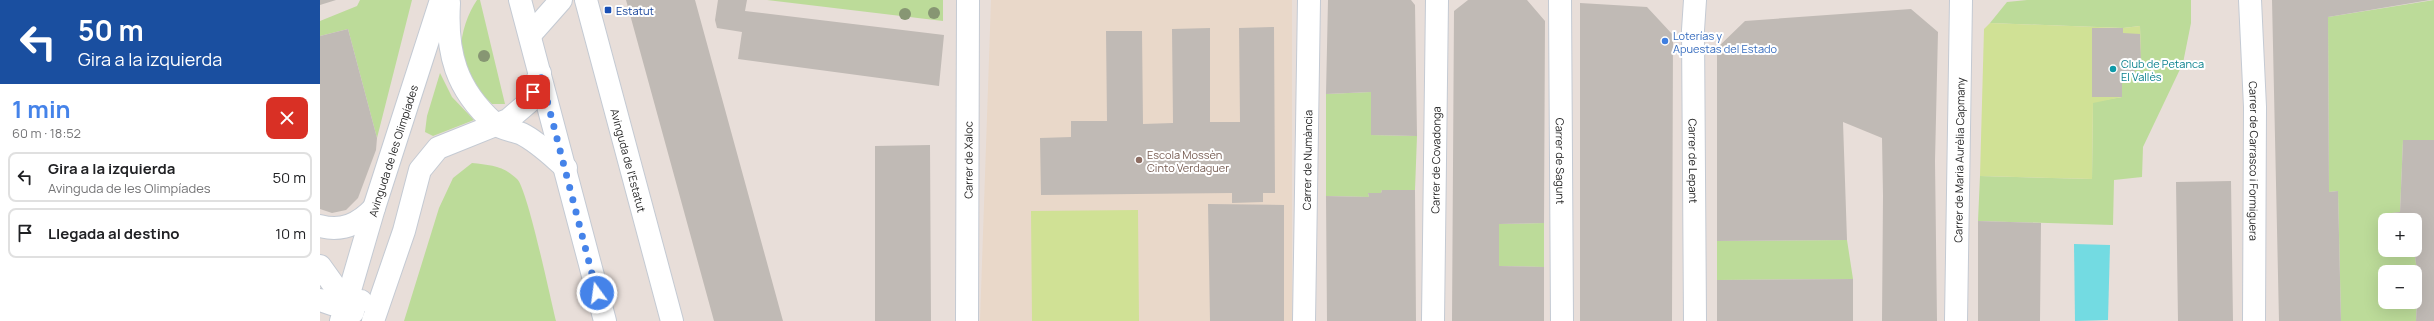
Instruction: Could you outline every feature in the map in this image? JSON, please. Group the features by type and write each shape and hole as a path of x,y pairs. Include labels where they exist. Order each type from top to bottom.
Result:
{"street":[{"name":"Avinguda de les Olimpíades","path":"339,306 374,208 442,0"},
{"path":"449,0 447,33 456,74 476,104 495,124 522,134 566,168"},
{"path":"520,0 566,168 605,321"},
{"path":"530,35 561,0"},
{"name":"Avinguda de l'Estatut","path":"586,0 672,321"},
{"name":"Carrer de Xaloc","path":"967,321 968,0"},
{"name":"Carrer de Numància","path":"1304,321 1309,0"},
{"name":"Carrer de Covadonga","path":"1433,321 1436,0"},
{"name":"Carrer de Sagunt","path":"1560,0 1562,321"},
{"name":"Carrer de Lepant","path":"1695,0 1693,30 1695,321"},
{"name":"Carrer de Maria Aurèlia Capmany","path":"1956,321 1960,0"},
{"name":"Carrer de Carrasco i Formiguera","path":"2250,0 2255,107 2254,321"},
{"path":"374,321 404,231 420,170 438,148 508,120 529,102 540,73"},
{"path":"320,226 332,229 345,227 363,220 374,208"},
{"path":"320,266 339,306 362,301 378,289 390,272"}],"shaded area":[{"name":"Escola Mossèn Cinto Verdaguer","path":"991,0 1292,0 1292,321 980,321"}],"green space":[{"path":"360,0 412,0 377,138 348,29 320,36 320,21 357,6"},
{"path":"477,0 480,0 505,104 492,104 470,80 462,63 461,44 465,24"},
{"path":"767,0 943,0 943,21"},
{"path":"2027,0 2191,0 2191,23 2183,63 2143,147 2142,177 2114,180 2113,225 1978,221 1980,176 2092,179 2093,102 2122,97 2122,77 2134,62 2141,61 2140,26 2123,28 1990,23 2007,2"},
{"path":"2434,0 2434,140 2403,140 2400,212 2378,213 2378,257 2415,257 2416,265 2378,265 2378,309 2417,309 2416,321 2341,321 2338,191 2329,192 2328,17"},
{"path":"1990,23 2123,28 2140,26 2141,61 2134,62 2135,75 2122,78 2122,97 2093,103 2092,179 1980,176 1984,29"},
{"path":"440,73 452,97 474,120 433,136 425,132 427,116"},
{"path":"1371,92 1371,135 1417,136 1415,190 1382,190 1381,193 1368,193 1369,197 1326,196 1326,94"},
{"path":"472,163 502,169 517,179 527,202 556,321 404,321 439,208 453,178"},
{"path":"1138,210 1139,321 1032,321 1031,211"},
{"path":"1544,223 1544,267 1499,266 1499,224"},
{"path":"1847,240 1853,279 1717,280 1717,241"}],"water":[{"path":"2074,244 2110,245 2108,320 2075,321"}],"building":[{"path":"320,0 336,0 320,5"},
{"path":"626,0 695,0 783,321 714,321"},
{"path":"718,0 747,0 745,11 944,35 939,86 738,59 742,32 717,28 715,20"},
{"path":"1328,0 1411,0 1415,5 1417,136 1371,135 1371,92 1326,94"},
{"path":"1468,0 1527,0 1545,21 1544,223 1499,224 1499,266 1544,267 1544,321 1452,321 1454,11"},
{"path":"2272,0 2430,0 2328,17 2329,192 2338,191 2341,321 2279,321"},
{"path":"1580,3 1647,7 1673,35 1672,321 1580,321"},
{"path":"1911,9 1938,32 1935,161 1937,321 1882,321 1882,138 1843,122 1847,240 1717,241 1717,48 1745,21"},
{"path":"1274,27 1275,193 1263,193 1263,202 1232,203 1232,193 1041,195 1040,138 1071,137 1071,121 1107,121 1106,31 1142,31 1143,124 1173,123 1172,29 1210,28 1210,122 1240,122 1239,28"},
{"name":"Club de Petanca El Vallès","path":"2092,28 2123,28 2123,33 2140,34 2141,61 2134,62 2135,75 2122,77 2122,97 2092,97"},
{"path":"348,29 377,138 376,150 358,198 346,210 332,213 320,209 320,36"},
{"path":"2403,140 2434,140 2434,321 2416,321 2417,309 2422,309 2422,265 2416,265 2415,257 2422,257 2422,213 2392,213 2400,212"},
{"path":"930,145 931,321 875,321 875,146"},
{"path":"2231,181 2233,321 2178,321 2176,182"},
{"path":"1382,190 1415,190 1416,321 1327,321 1326,196 1369,197 1368,193 1381,193"},
{"path":"1208,204 1284,205 1284,321 1210,321"},
{"path":"1978,221 2041,223 2040,321 1978,321"},
{"path":"1853,279 1853,321 1717,321 1717,280"}],"place":[{"name":"Estatut","path":"608,10"},
{"name":"Loterías y Apuestas del Estado","path":"1665,41"},
{"name":"Club de Petanca El Vallès","path":"2113,69"},
{"name":"Escola Mossèn Cinto Verdaguer","path":"1139,160"}],"route":[{"path":"533,92 538,82 540,73 566,168 597,293"}]}
